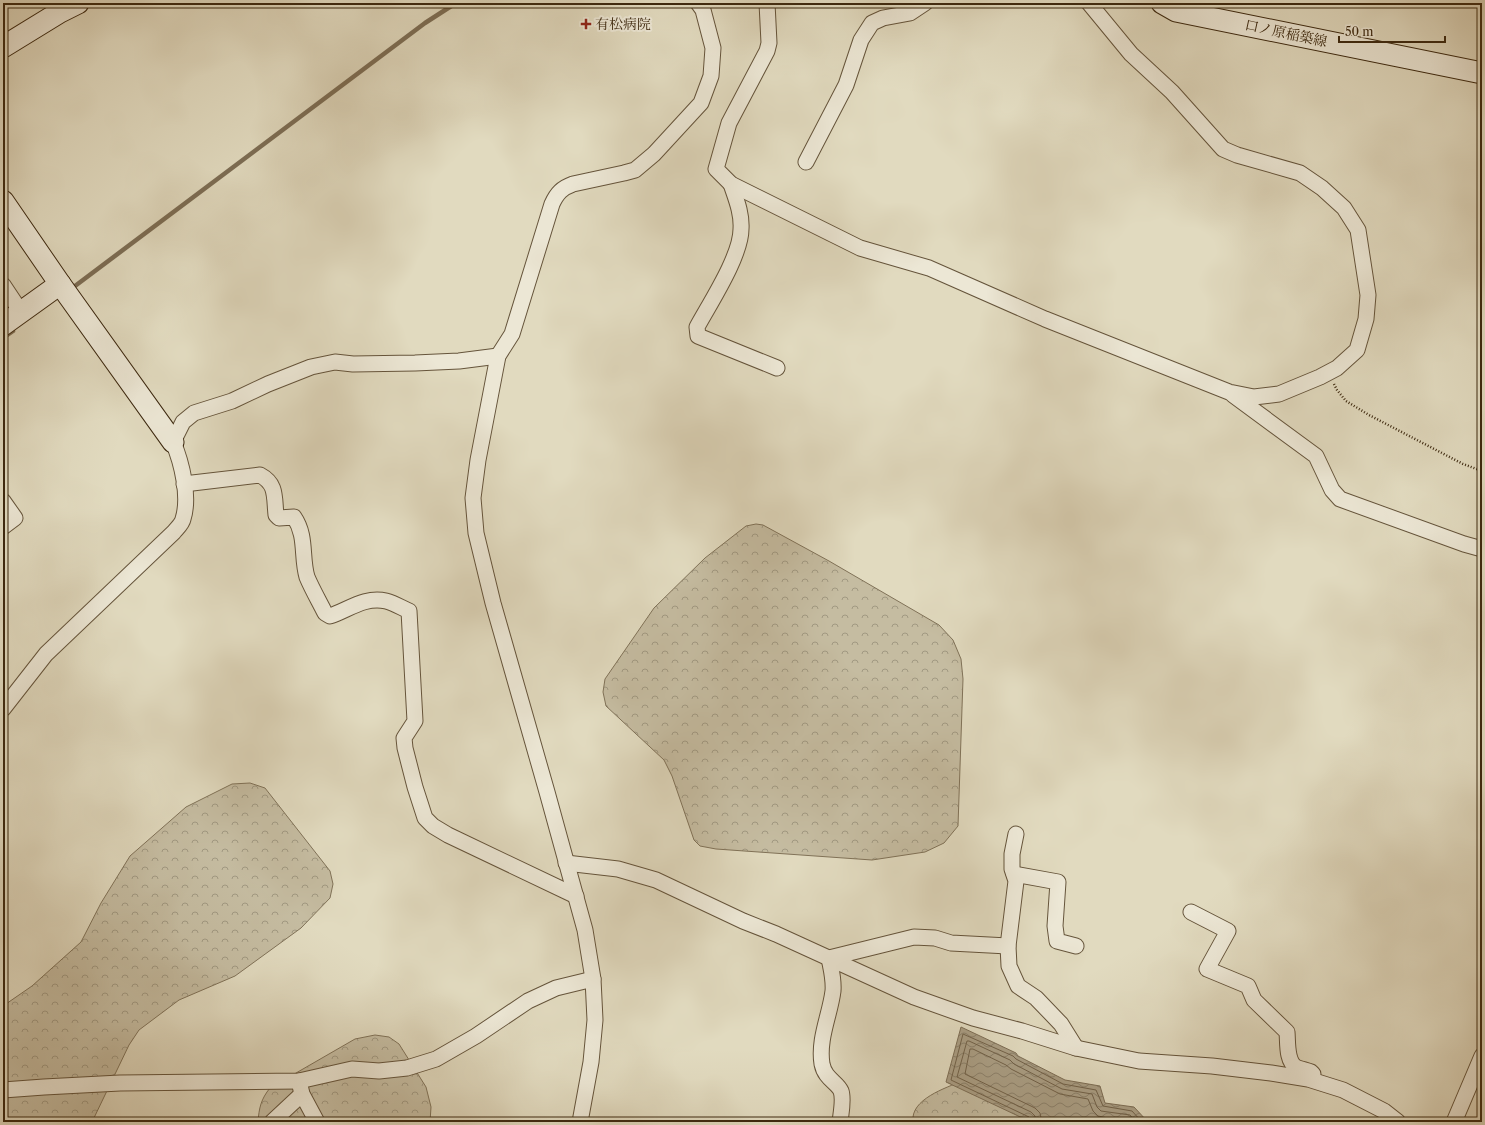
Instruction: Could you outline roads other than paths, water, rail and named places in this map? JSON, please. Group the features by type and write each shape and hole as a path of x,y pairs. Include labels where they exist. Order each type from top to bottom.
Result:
{"main road":[{"path":"3,47 60,12 78,3"},
{"name":"口ノ原稲築線","path":"1162,3 1176,11 1482,73"},
{"path":"3,201 60,284 173,442"},
{"path":"3,325 60,284"}],"street":[{"path":"580,1122 591,1062 595,1020 593,979 585,930 548,792 493,603 476,533 473,498 498,356 512,334 552,204 557,193 565,187 573,184 624,174 635,170 654,154 701,103 712,76 713,48 703,10 698,3"},
{"path":"767,3 769,43 729,124 716,169 731,184 860,248 929,268 1045,319 1229,392 1254,397 1279,394 1337,368 1357,350 1366,319 1368,295 1358,230 1344,208 1322,188 1300,173 1236,155 1223,149 1172,92 1131,54 1088,3"},
{"path":"806,162 846,85 861,40 872,23 883,18 910,13 925,3"},
{"path":"731,184 740,214 741,231 736,251 727,272 697,328 698,336 777,368"},
{"path":"3,285 21,312"},
{"path":"3,709 46,654 174,532 183,520 185,503 184,484 180,457 173,442 183,422 194,413 232,401 268,384 311,367 335,362 353,364 415,363 459,361 498,356"},
{"path":"1229,392 1316,456 1332,490 1340,499 1457,542 1482,549"},
{"path":"184,484 260,475 268,479 273,485 276,515 279,518 294,517 299,524 302,534 307,576 325,613 330,616 356,604 376,600 387,601 409,612 415,721 404,738 405,748 415,787 425,818 433,826 448,835 576,896"},
{"path":"3,501 15,518 3,527"},
{"path":"1016,834 1012,854 1012,869 1016,881 1008,946 1009,966 1018,986 1036,998 1061,1024 1076,1048"},
{"path":"566,863 618,869 656,880 743,921 776,934 914,997 973,1018 1022,1031 1076,1048 1139,1061 1212,1066 1271,1073 1319,1083 1343,1090 1384,1112 1398,1122"},
{"path":"1014,874 1058,882 1056,926 1057,941 1076,946"},
{"path":"1191,912 1228,931 1207,969 1248,986 1254,1000 1287,1032 1292,1063 1296,1067 1311,1072 1319,1083"},
{"path":"829,958 914,937 935,938 951,944 1008,946"},
{"path":"829,958 834,979 833,992 821,1043 822,1064 827,1077 841,1090 840,1122"},
{"path":"3,1090 44,1086 120,1083 300,1087 352,1070 379,1071 407,1068 436,1059 476,1036 528,1001 556,988 593,979"},
{"path":"1454,1122 1482,1056"},
{"path":"272,1122 300,1087"},
{"path":"300,1087 317,1122"}],"water":[{"path":"961,1027 1016,1053 1018,1056 1065,1080 1100,1086 1105,1103 1134,1107 1148,1122 1031,1122 946,1082"}],"waterway":[{"path":"71,289 425,23 456,3"},
{"path":"3,338 13,331"}],"place":[{"name":"有松病院","path":"586,24"}]}
